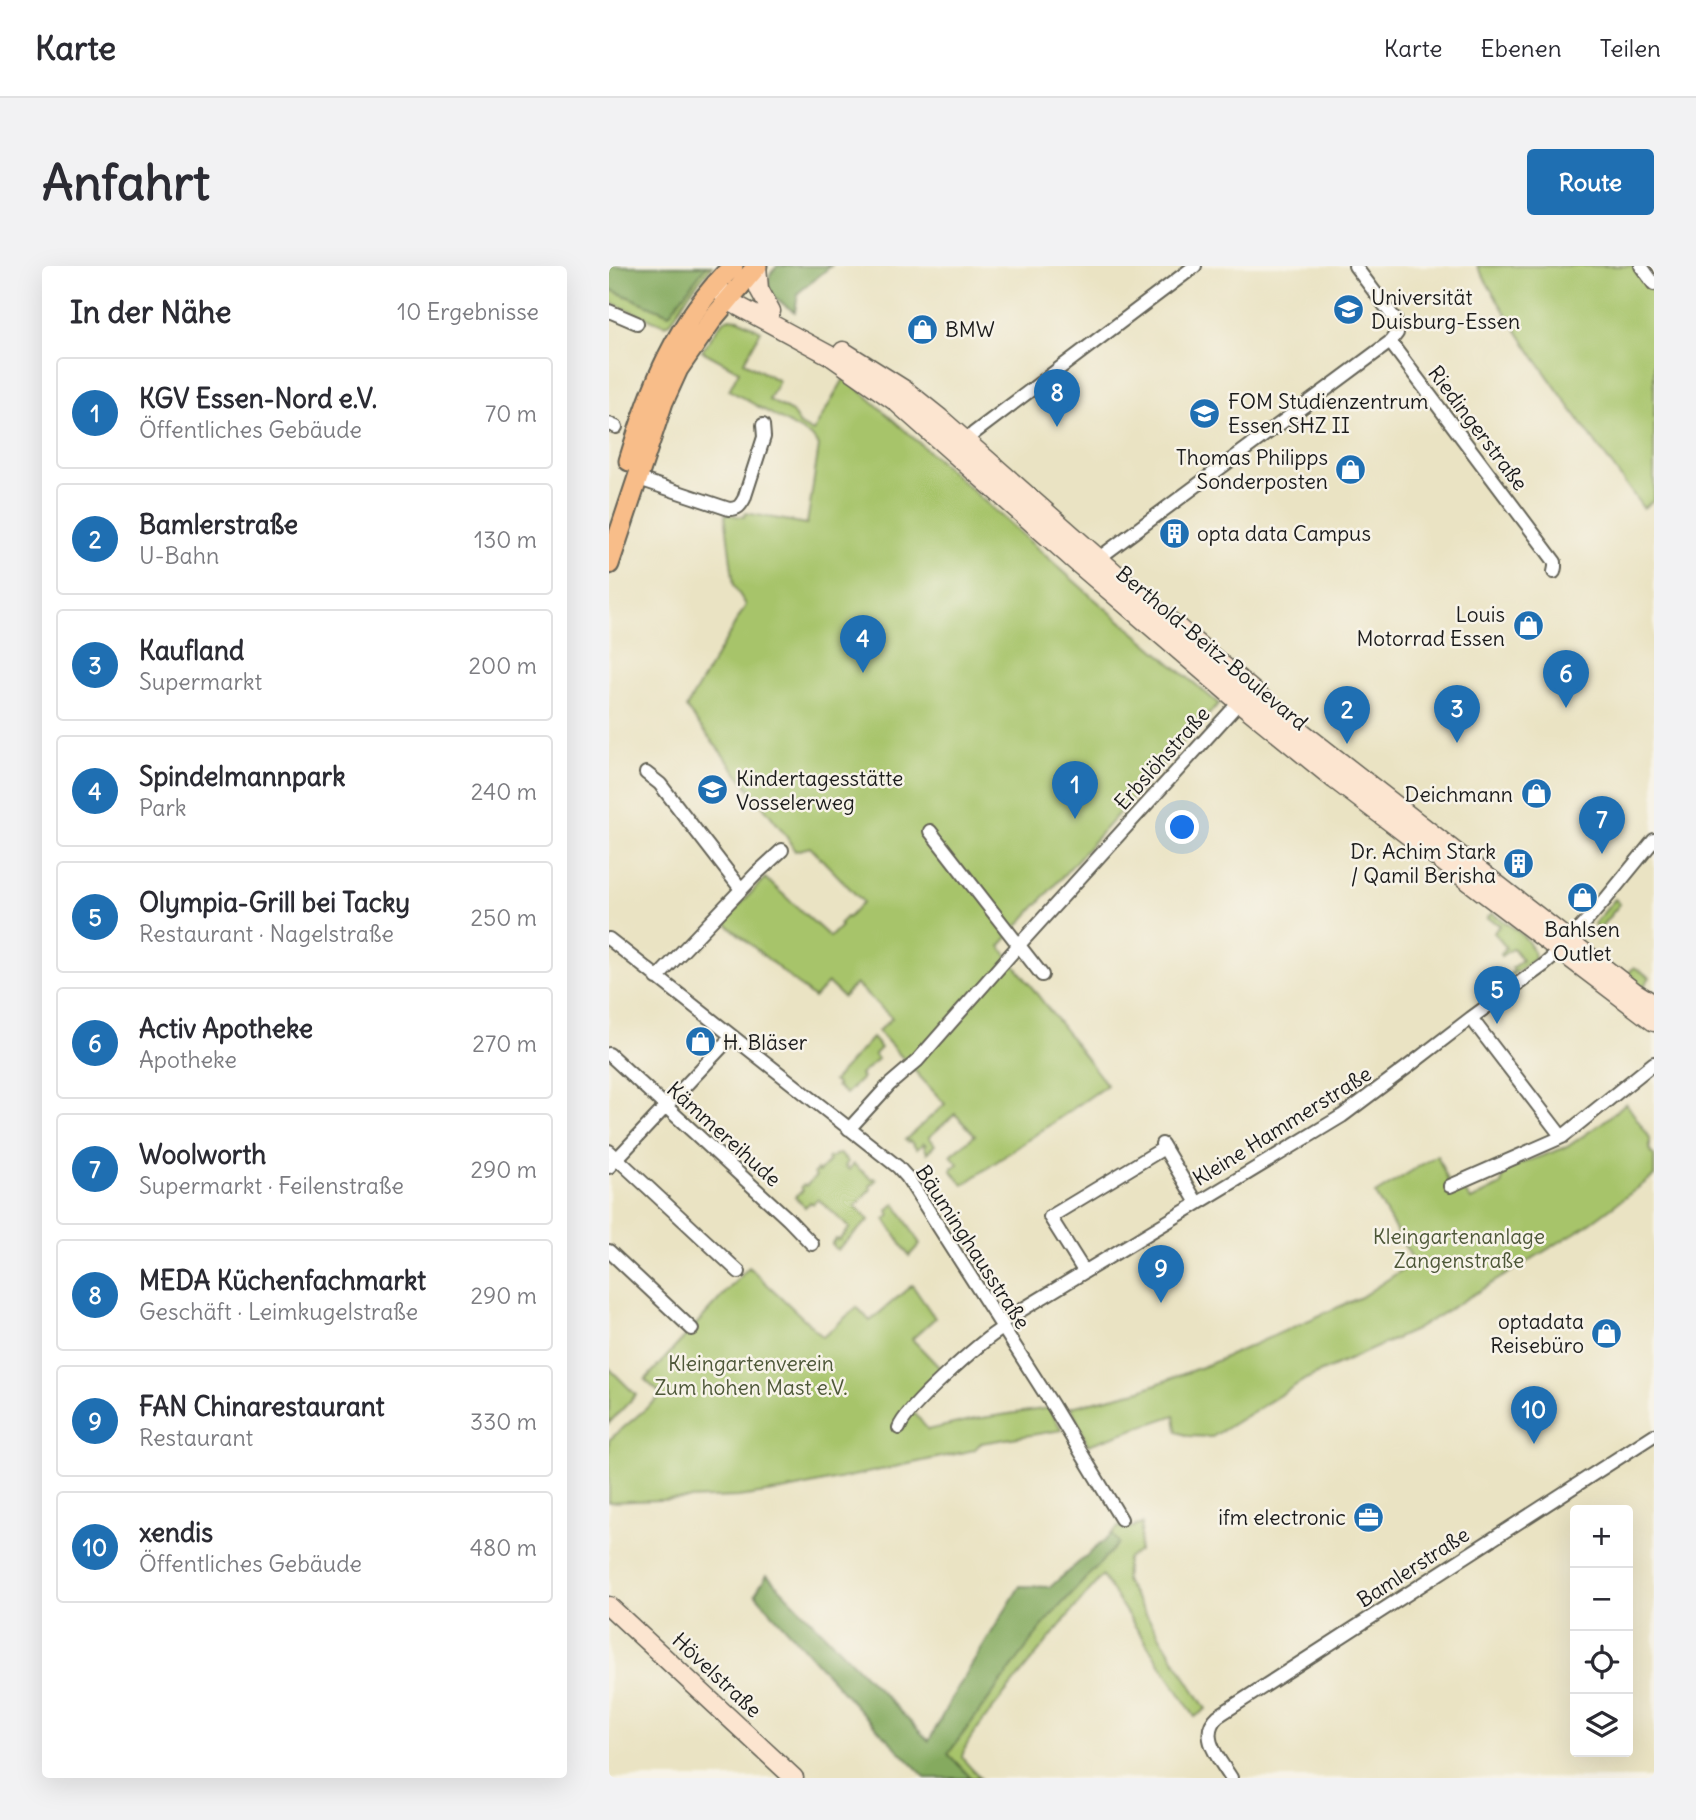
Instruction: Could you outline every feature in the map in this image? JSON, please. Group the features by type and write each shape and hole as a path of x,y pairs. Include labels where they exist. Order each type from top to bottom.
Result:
{"main road":[{"path":"727,299 733,266"},
{"path":"676,342 727,299 757,266"},
{"path":"757,266 759,289 771,311"},
{"path":"609,526 666,357 694,311 727,299"},
{"name":"Berthold-Beitz-Boulevard","path":"727,299 771,311 873,369 962,460 1076,562 1315,754 1652,1002"},
{"name":"Berthold-Beitz-Boulevard","path":"727,299 829,355 877,388 900,396 965,441 1099,558 1245,696"},
{"path":"609,564 636,478 663,402 678,369 676,342"},
{"path":"873,369 882,382 877,388"},
{"name":"Berthold-Beitz-Boulevard","path":"1076,562 1093,562 1099,558"},
{"name":"Berthold-Beitz-Boulevard","path":"1571,940 1654,1022"},
{"name":"Hövelstraße","path":"609,1606 794,1778"}],"street":[{"path":"962,460 965,441 1195,266"},
{"path":"1099,558 1390,342 1397,333 1395,319 1355,266"},
{"path":"1641,266 1654,284"},
{"path":"609,311 637,323"},
{"name":"Riedingerstraße","path":"1390,342 1555,562 1553,572"},
{"path":"636,478 735,509 744,499 764,437 763,425"},
{"name":"Erbslöhstraße","path":"849,1129 889,1085 917,1060 1245,696"},
{"path":"646,774 660,784 741,889"},
{"path":"930,831 1042,975"},
{"name":"Kleine Hammerstraße","path":"899,1428 911,1410 1001,1326 1084,1271 1342,1116 1512,989 1571,940 1654,840"},
{"path":"657,978 782,850"},
{"name":"Bäuminghausstraße","path":"609,939 898,1167 907,1177 1053,1406 1121,1519"},
{"path":"1471,1018 1562,1137"},
{"path":"732,1036 667,1107 612,1159 739,1272"},
{"name":"Kämmereihude","path":"609,1054 812,1244"},
{"path":"1450,1186 1562,1137 1654,1063"},
{"path":"1084,1271 1050,1217 1163,1146 1197,1203"},
{"path":"609,1251 692,1329"},
{"name":"Bamlerstraße","path":"1231,1778 1210,1743 1209,1734 1211,1724 1226,1711 1654,1435"}],"green space":[{"path":"609,266 712,266 670,323 665,325 609,302"},
{"path":"609,266 706,266 669,314 609,289"},
{"path":"777,266 831,266 798,293 795,312 775,298 769,288 770,275"},
{"path":"1477,266 1634,266 1654,294 1654,500 1643,508 1536,359"},
{"path":"729,318 739,319 761,331 744,362 779,381 769,400 792,412 799,424 813,432 845,377 1091,596 1219,704 1000,946 1107,1085 963,1185 952,1171 958,1164 951,1155 975,1135 955,1114 929,1137 935,1145 927,1153 924,1143 917,1149 910,1141 905,1140 945,1104 878,1031 892,1018 856,984 843,997 828,983 814,998 724,922 765,878 830,937 841,926 839,924 863,902 810,847 795,851 785,834 686,708 746,605 734,586 725,514 744,517 746,513 807,524 819,446 812,437 729,390 739,371 702,351 722,322"},
{"path":"1615,899 1620,904 1599,929 1594,924"},
{"path":"1492,913 1519,932 1533,951 1534,959 1511,976 1509,974 1514,971 1512,968 1522,960 1513,948 1501,956 1506,948 1494,932 1500,925 1487,918"},
{"path":"1634,967 1650,977 1643,988 1628,974"},
{"path":"872,1038 881,1048 874,1055 878,1059 860,1075 862,1078 846,1094 833,1081"},
{"name":"Kleingartenanlage Zangenstraße","path":"1626,1103 1650,1138 1654,1176 1586,1226 1415,1330 1306,1379 1212,1437 1189,1436 1177,1432 1175,1415 1088,1445 1071,1407 1141,1390 1212,1363 1361,1297 1414,1262 1375,1194 1437,1155 1452,1190 1461,1186 1471,1200 1501,1185 1505,1169 1567,1147"},
{"path":"840,1154 848,1162 845,1166 849,1170 853,1164 876,1180 855,1206 869,1220 837,1250 832,1244 850,1228 818,1199 805,1207 795,1197 803,1190 803,1185 806,1186 816,1176 814,1173 817,1170 819,1172 829,1161 829,1157"},
{"path":"895,1203 920,1244 909,1256 885,1219 890,1216 888,1210"},
{"name":"Kleingartenverein Zum hohen Mast e.V.","path":"749,1267 823,1337 857,1307 870,1321 912,1285 935,1318 912,1339 941,1369 932,1378 936,1382 910,1407 928,1430 975,1419 1049,1408 1062,1430 981,1443 974,1450 787,1490 738,1497 609,1502 609,1440 662,1395 645,1380"},
{"path":"609,1368 636,1395 609,1423"},
{"path":"1142,1524 1139,1551 1127,1559 1125,1581 1206,1709 1195,1717 1102,1576 973,1735 962,1758 980,1778 971,1778 948,1754 1047,1619 1118,1543 1112,1534 1118,1527 1130,1528"},
{"path":"1112,1534 1119,1543 1047,1620 948,1754 971,1778 926,1778 864,1715 755,1594 767,1575 929,1741 951,1699 1020,1586 1050,1587"}],"place":[{"name":"Universität Duisburg-Essen","path":"1348,309"},
{"name":"BMW","path":"922,329"},
{"name":"FOM Studienzentrum Essen SHZ II","path":"1205,413"},
{"name":"MEDA Küchenfachmarkt","path":"1057,427"},
{"name":"Thomas Philipps Sonderposten","path":"1351,469"},
{"name":"opta data Campus","path":"1174,533"},
{"name":"Louis Motorrad Essen","path":"1528,626"},
{"name":"Spindelmannpark","path":"863,673"},
{"name":"Activ Apotheke","path":"1566,708"},
{"name":"Kaufland","path":"1457,743"},
{"name":"Bamlerstraße","path":"1347,744"},
{"name":"Kindertagesstätte Vosselerweg","path":"713,790"},
{"name":"Deichmann","path":"1536,794"},
{"name":"KGV Essen-Nord e.V.","path":"1075,819"},
{"name":"Woolworth","path":"1602,854"},
{"name":"Dr. Achim Stark / Qamil Berisha","path":"1519,863"},
{"name":"Bahlsen Outlet","path":"1582,897"},
{"name":"Olympia-Grill bei Tacky","path":"1497,1024"},
{"name":"H. Bläser","path":"700,1042"},
{"name":"FAN Chinarestaurant","path":"1161,1303"},
{"name":"optadata Reisebüro","path":"1607,1333"},
{"name":"xendis","path":"1534,1444"},
{"name":"ifm electronic","path":"1369,1517"}]}
